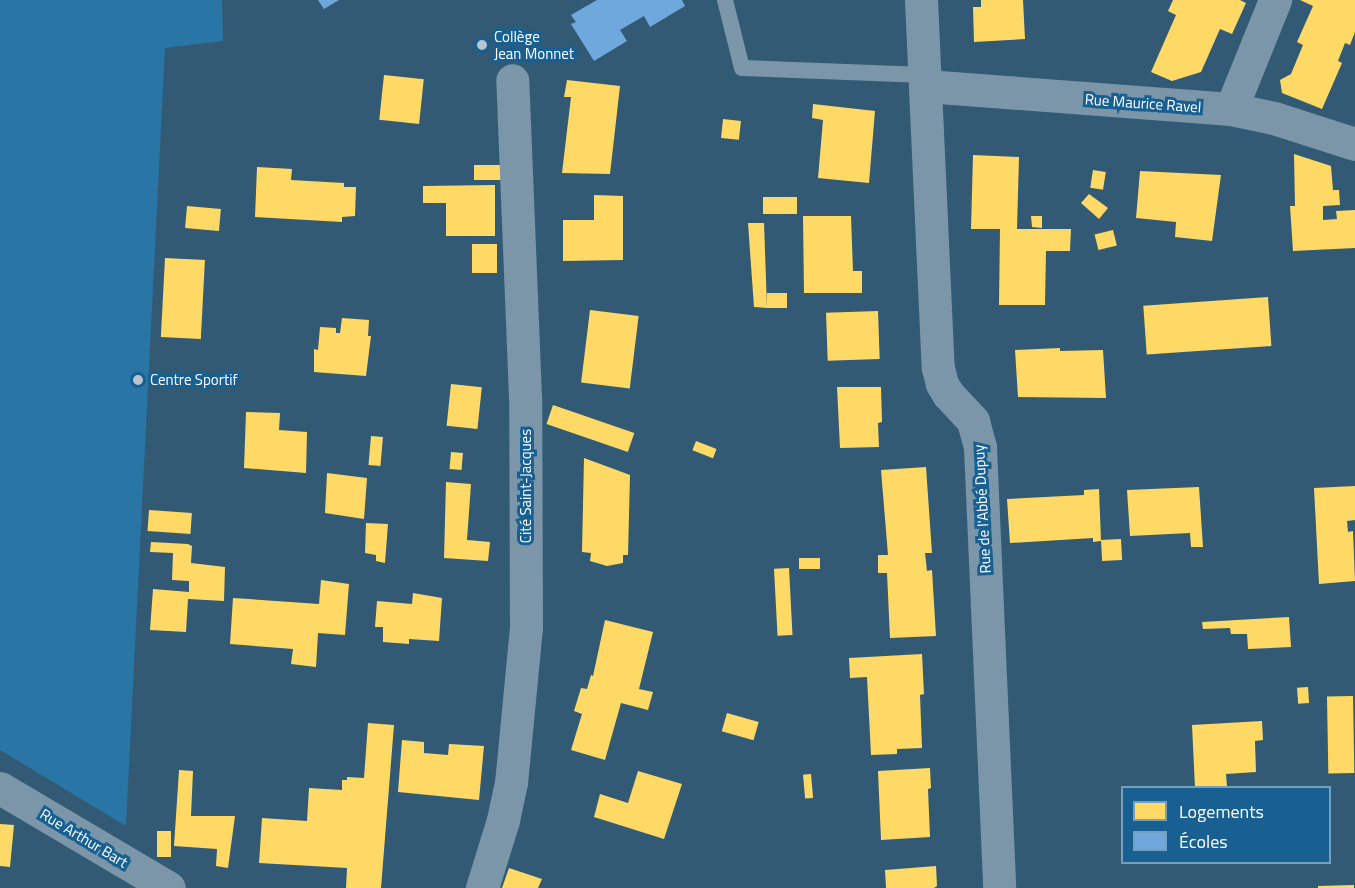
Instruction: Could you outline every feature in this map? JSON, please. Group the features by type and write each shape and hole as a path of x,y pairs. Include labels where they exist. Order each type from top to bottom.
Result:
{"street":[{"name":"Rue de l'Abbé Dupuy","path":"921,0 938,368 942,384 973,421 980,447 999,888"},
{"path":"1231,109 1275,0"},
{"name":"Cité Saint-Jacques","path":"482,888 504,820 511,783 526,627 525,397 512,80"},
{"name":"Rue Maurice Ravel","path":"925,81 1231,109 1274,118 1355,144"},
{"name":"Rue Arthur Bart","path":"0,788 169,888"}],"lane":[{"path":"725,0 742,68 925,81"}],"shaded area":[{"path":"0,0 222,0 223,41 165,48 126,826 0,750"}],"building: Logements":[{"path":"981,0 1023,0 1025,39 974,42 973,7 981,7"},
{"path":"1173,0 1240,0 1246,3 1232,34 1220,29 1201,72 1172,81 1151,72 1176,15 1168,11"},
{"path":"1300,0 1355,0 1355,32 1350,45 1345,43 1338,61 1342,63 1322,109 1282,93 1280,80 1291,74 1303,45 1297,42 1313,6"},
{"path":"384,75 424,79 419,124 379,120"},
{"path":"567,80 620,86 610,174 562,173 571,97 564,97"},
{"path":"813,104 875,111 869,183 818,178 823,120 812,118"},
{"path":"723,119 741,121 739,140 721,138"},
{"path":"1294,154 1331,166 1333,190 1339,190 1340,205 1323,206 1323,220 1337,219 1336,211 1355,210 1355,248 1293,251 1290,206 1295,206"},
{"path":"973,155 1019,157 1017,229 1071,229 1070,251 1046,251 1045,305 999,305 1000,229 971,229"},
{"path":"474,165 501,165 501,180 474,180"},
{"path":"257,167 292,169 291,180 344,183 344,187 356,187 355,216 342,217 342,222 255,217"},
{"path":"1093,170 1106,172 1103,190 1090,188"},
{"path":"1140,171 1221,175 1212,241 1175,237 1176,222 1136,218"},
{"path":"495,185 495,236 446,236 446,203 423,203 423,186"},
{"path":"1089,194 1108,208 1099,219 1081,203"},
{"path":"594,195 623,196 623,260 563,261 563,220 594,220"},
{"path":"763,197 797,197 797,214 763,214"},
{"path":"187,206 221,209 219,231 185,228"},
{"path":"803,216 851,216 853,271 862,271 862,293 804,293"},
{"path":"1031,216 1042,216 1042,228 1032,227"},
{"path":"748,223 764,223 767,308 754,307"},
{"path":"1113,230 1117,246 1098,250 1095,235"},
{"path":"472,244 497,244 497,273 472,273"},
{"path":"165,258 205,260 201,339 161,337"},
{"path":"767,293 787,293 787,308 767,308"},
{"path":"1268,297 1271,346 1147,355 1143,306"},
{"path":"590,310 639,316 630,388 581,382"},
{"path":"878,311 880,359 828,361 826,313"},
{"path":"342,318 369,320 368,336 371,336 366,376 314,372 314,349 318,350 320,327 336,328 336,333 340,333"},
{"path":"1060,348 1060,351 1103,350 1106,398 1018,397 1015,350"},
{"path":"451,384 482,387 477,429 447,426"},
{"path":"837,387 881,387 882,422 878,423 879,447 840,448"},
{"path":"553,405 634,433 628,452 546,424"},
{"path":"246,412 280,413 279,430 307,432 306,473 244,468"},
{"path":"371,436 383,437 380,466 368,465"},
{"path":"696,441 717,449 713,458 692,450"},
{"path":"451,452 463,453 461,470 450,469"},
{"path":"584,458 630,475 628,555 623,555 623,563 607,566 590,561 591,553 582,552"},
{"path":"926,467 932,553 925,553 927,571 932,570 936,636 890,638 887,573 878,573 878,555 888,555 881,470"},
{"path":"327,473 367,478 364,519 325,513"},
{"path":"446,482 471,484 467,540 490,542 488,561 444,558"},
{"path":"1355,486 1355,520 1347,521 1348,532 1353,531 1355,581 1319,584 1314,488"},
{"path":"1199,487 1203,547 1191,547 1190,533 1130,536 1127,490"},
{"path":"1099,489 1101,541 1093,542 1093,538 1010,543 1007,499 1084,495 1084,490"},
{"path":"149,510 192,513 190,534 148,531"},
{"path":"366,523 388,524 385,563 376,561 376,555 365,553"},
{"path":"1121,539 1122,560 1102,561 1101,540"},
{"path":"151,542 188,544 192,546 191,563 225,567 224,601 188,599 186,632 150,630 153,589 189,592 189,581 172,580 173,553 150,552"},
{"path":"799,558 820,558 820,569 799,569"},
{"path":"789,568 793,635 778,636 774,569"},
{"path":"321,580 349,584 345,635 318,633 316,667 291,664 293,649 230,644 233,598 319,604"},
{"path":"413,593 442,598 439,641 409,639 409,644 383,642 383,627 375,627 377,601 412,604"},
{"path":"1289,617 1291,647 1248,649 1247,634 1231,634 1230,628 1203,629 1202,622"},
{"path":"605,620 653,632 639,689 653,692 648,710 621,703 605,760 571,750 582,714 574,711 581,688 587,689 591,675 593,676"},
{"path":"922,654 924,694 920,695 922,748 897,749 897,754 871,755 867,677 850,678 849,658"},
{"path":"1308,687 1309,703 1298,704 1297,688"},
{"path":"1327,696 1353,696 1354,773 1328,773"},
{"path":"727,713 759,722 753,740 722,731"},
{"path":"1262,721 1263,740 1255,741 1256,772 1226,774 1227,786 1195,786 1192,725"},
{"path":"368,723 394,725 381,888 346,888 347,868 259,863 262,818 307,821 309,788 342,790 342,780 347,780 347,777 364,778"},
{"path":"402,740 424,742 424,753 448,755 449,744 484,746 479,800 398,792"},
{"path":"930,768 931,788 928,789 930,837 881,840 878,771"},
{"path":"179,770 193,771 191,816 235,816 228,868 216,866 217,849 174,846"},
{"path":"638,771 682,784 664,839 594,817 600,794 628,803"},
{"path":"811,774 813,798 805,799 803,775"},
{"path":"0,824 14,825 10,867 0,866"},
{"path":"157,831 171,831 171,857 157,857"},
{"path":"936,866 937,886 934,888 886,888 885,870"},
{"path":"509,868 542,879 538,888 502,888"},
{"path":"1354,885 1354,888 1318,888 1318,886"}],"building: Écoles":[{"path":"318,0 339,0 324,9"},
{"path":"597,0 682,0 685,6 650,27 644,16 620,30 627,41 594,61 571,24 576,22 571,15"}],"place":[{"name":"Collège Jean Monnet","path":"482,45"},
{"name":"Centre Sportif","path":"138,380"}]}
